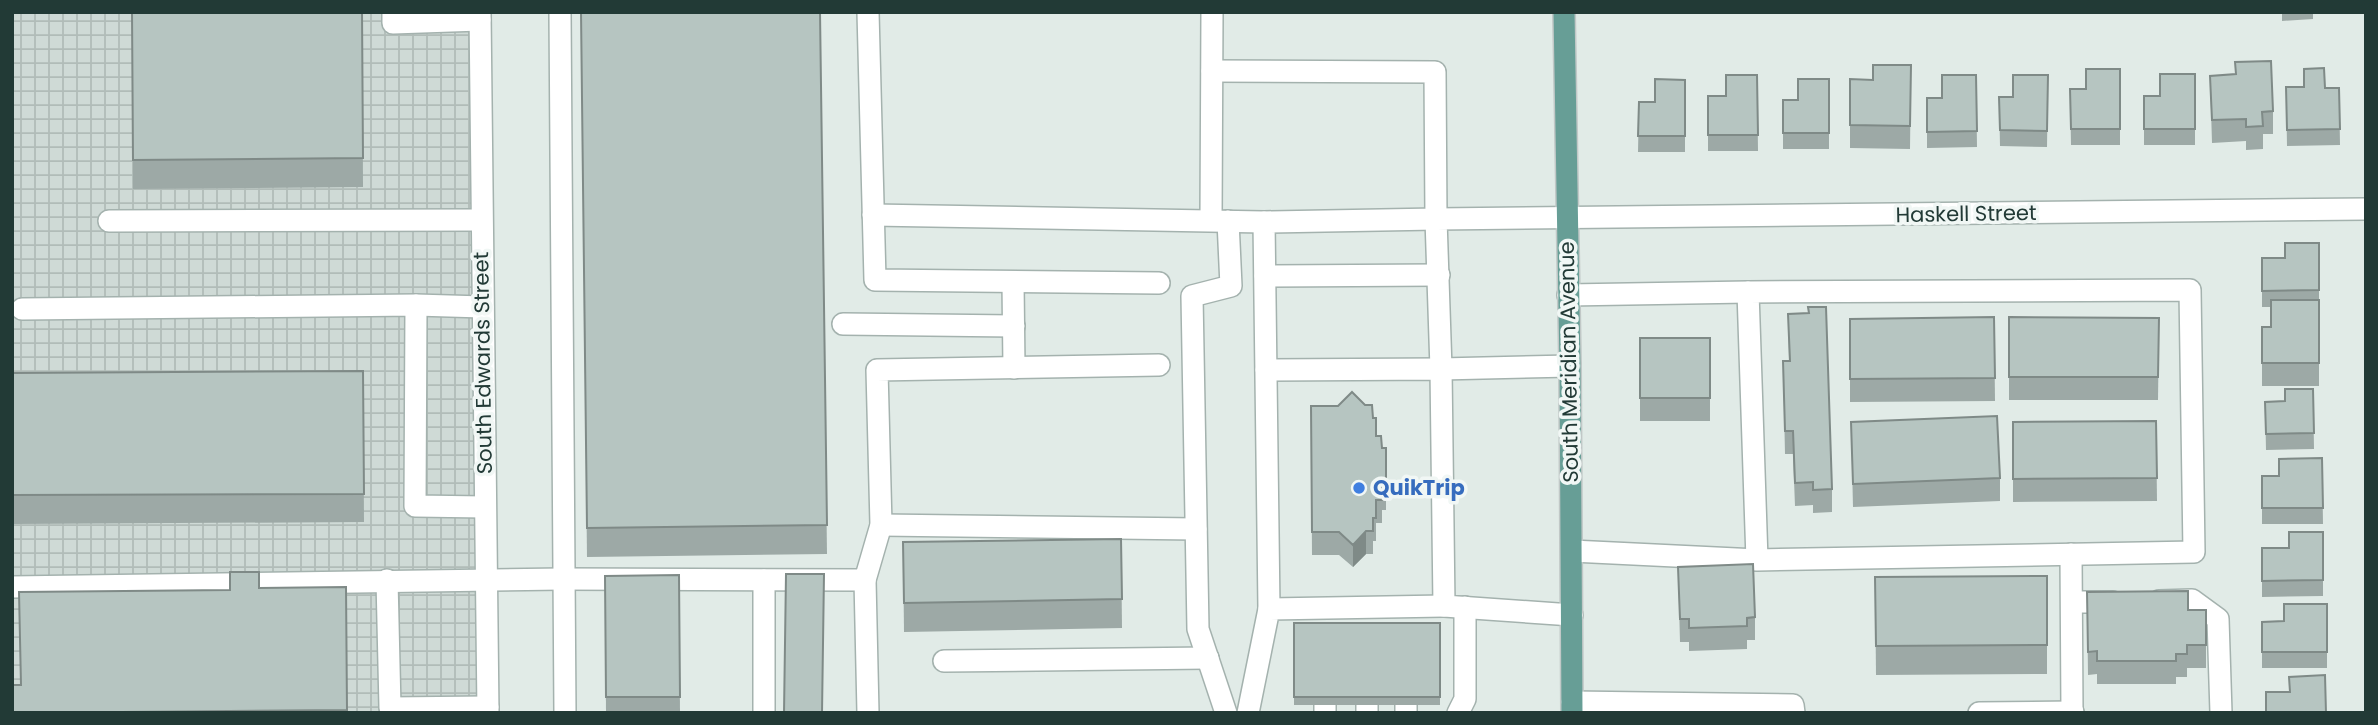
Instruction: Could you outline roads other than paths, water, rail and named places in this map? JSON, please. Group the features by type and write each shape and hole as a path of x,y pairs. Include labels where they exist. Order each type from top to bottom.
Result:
{"main road":[{"name":"South Meridian Avenue","path":"1564,12 1572,708"}],"street":[{"path":"393,12 393,23 480,16"},
{"path":"560,12 565,713"},
{"path":"867,12 875,280 1158,283"},
{"path":"1212,12 1212,71 1220,220 1231,286 1192,296 1196,529 1198,629 1226,713"},
{"name":"South Edwards Street","path":"480,16 488,710"},
{"path":"1212,71 1435,72 1441,369 1454,607 1465,699 1458,713"},
{"name":"Haskell Street","path":"873,215 1264,222 2366,209"},
{"path":"108,221 481,220"},
{"path":"1248,713 1269,609 1264,222"},
{"path":"1265,276 1438,275"},
{"path":"1013,282 1014,368"},
{"path":"1568,295 2190,290 2193,552 1757,560 1572,551"},
{"path":"1748,292 1757,560"},
{"path":"22,309 416,305 483,307"},
{"path":"416,305 415,506 485,507"},
{"path":"843,324 1014,326"},
{"path":"868,713 865,580 881,525 877,370 1159,365"},
{"path":"1266,370 1570,366"},
{"path":"881,525 1196,529"},
{"path":"1979,713 2073,712 2071,554"},
{"path":"12,587 387,580 865,580"},
{"path":"387,580 390,708 488,710"},
{"path":"764,580 764,713"},
{"path":"2072,602 2192,600 2218,619 2221,713"},
{"path":"1367,607 1367,631"},
{"path":"1406,607 1406,631"},
{"path":"1269,609 1454,607 1572,615"},
{"path":"1325,608 1325,632"},
{"path":"944,662 1208,658"},
{"path":"1572,708 1793,705 1794,713"}],"place":[{"name":"QuikTrip","path":"1359,488"}]}
